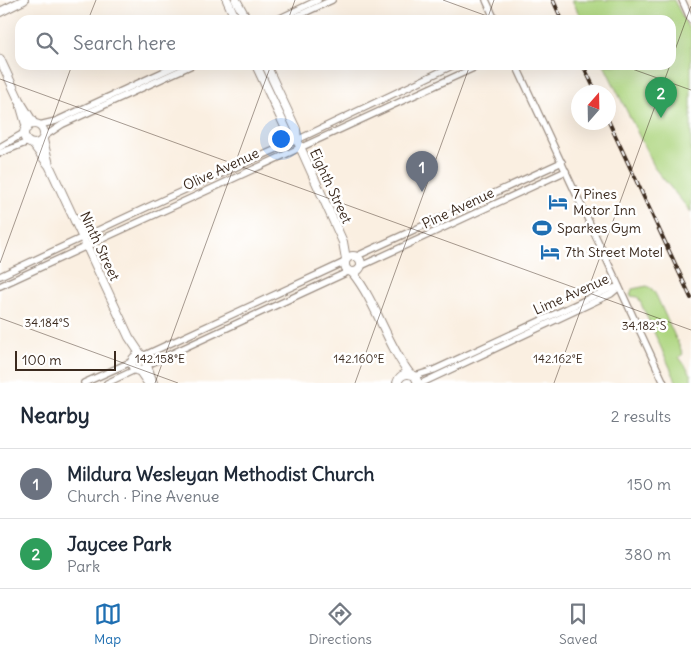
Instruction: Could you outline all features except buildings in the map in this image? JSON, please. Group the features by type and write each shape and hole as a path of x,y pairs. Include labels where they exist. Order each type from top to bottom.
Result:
{"street":[{"path":"0,12 24,0"},
{"path":"226,0 234,15"},
{"path":"236,0 244,15"},
{"path":"286,15 318,0"},
{"path":"300,15 332,0"},
{"path":"486,0 493,15"},
{"path":"682,0 691,20"},
{"path":"0,59 31,127"},
{"path":"0,147 31,127 56,121 167,70"},
{"path":"0,153 44,138 63,124 181,70"},
{"name":"Eighth Street","path":"258,70 288,132 298,144 343,242 346,260"},
{"name":"Eighth Street","path":"268,70 296,129 298,144"},
{"name":"Olive Avenue","path":"0,286 169,196 298,144 444,70"},
{"name":"Olive Avenue","path":"0,276 85,242 298,144 468,70"},
{"path":"518,70 664,383"},
{"name":"Ninth Street","path":"49,165 44,130 31,127 31,143 49,165 138,357"},
{"name":"Pine Avenue","path":"356,256 562,162"},
{"path":"548,168 552,178"},
{"name":"Pine Avenue","path":"361,267 566,171"},
{"name":"Eighth Street","path":"343,242 356,256"},
{"path":"367,251 372,261"},
{"path":"84,383 356,256 361,262 366,292"},
{"path":"346,260 346,268 366,292 397,358 414,378"},
{"path":"107,383 361,267"},
{"name":"Lime Avenue","path":"414,378 609,289 619,287"},
{"name":"Lime Avenue","path":"422,383 611,294 619,287"},
{"path":"202,329 206,338"},
{"path":"138,357 148,383"},
{"path":"138,357 153,383"},
{"path":"397,358 398,380 414,378"}],"green space":[{"path":"572,0 674,0 691,33 691,212 656,170 616,89 616,85 614,85 606,70 676,70 676,15 580,15"},
{"path":"261,70 266,70 292,127 289,129"},
{"path":"647,286 656,295 683,354 679,357 691,374 691,383 677,383 638,297 630,296 632,289"}],"railway":[{"path":"553,0 560,15"},
{"path":"585,70 593,85"},
{"path":"613,130 691,298"}],"place":[{"name":"Jaycee Park","path":"661,118"},
{"name":"Mildura Wesleyan Methodist Church","path":"422,192"},
{"name":"7 Pines Motor Inn","path":"558,202"},
{"name":"Sparkes Gym","path":"542,228"},
{"name":"7th Street Motel","path":"550,252"}]}
